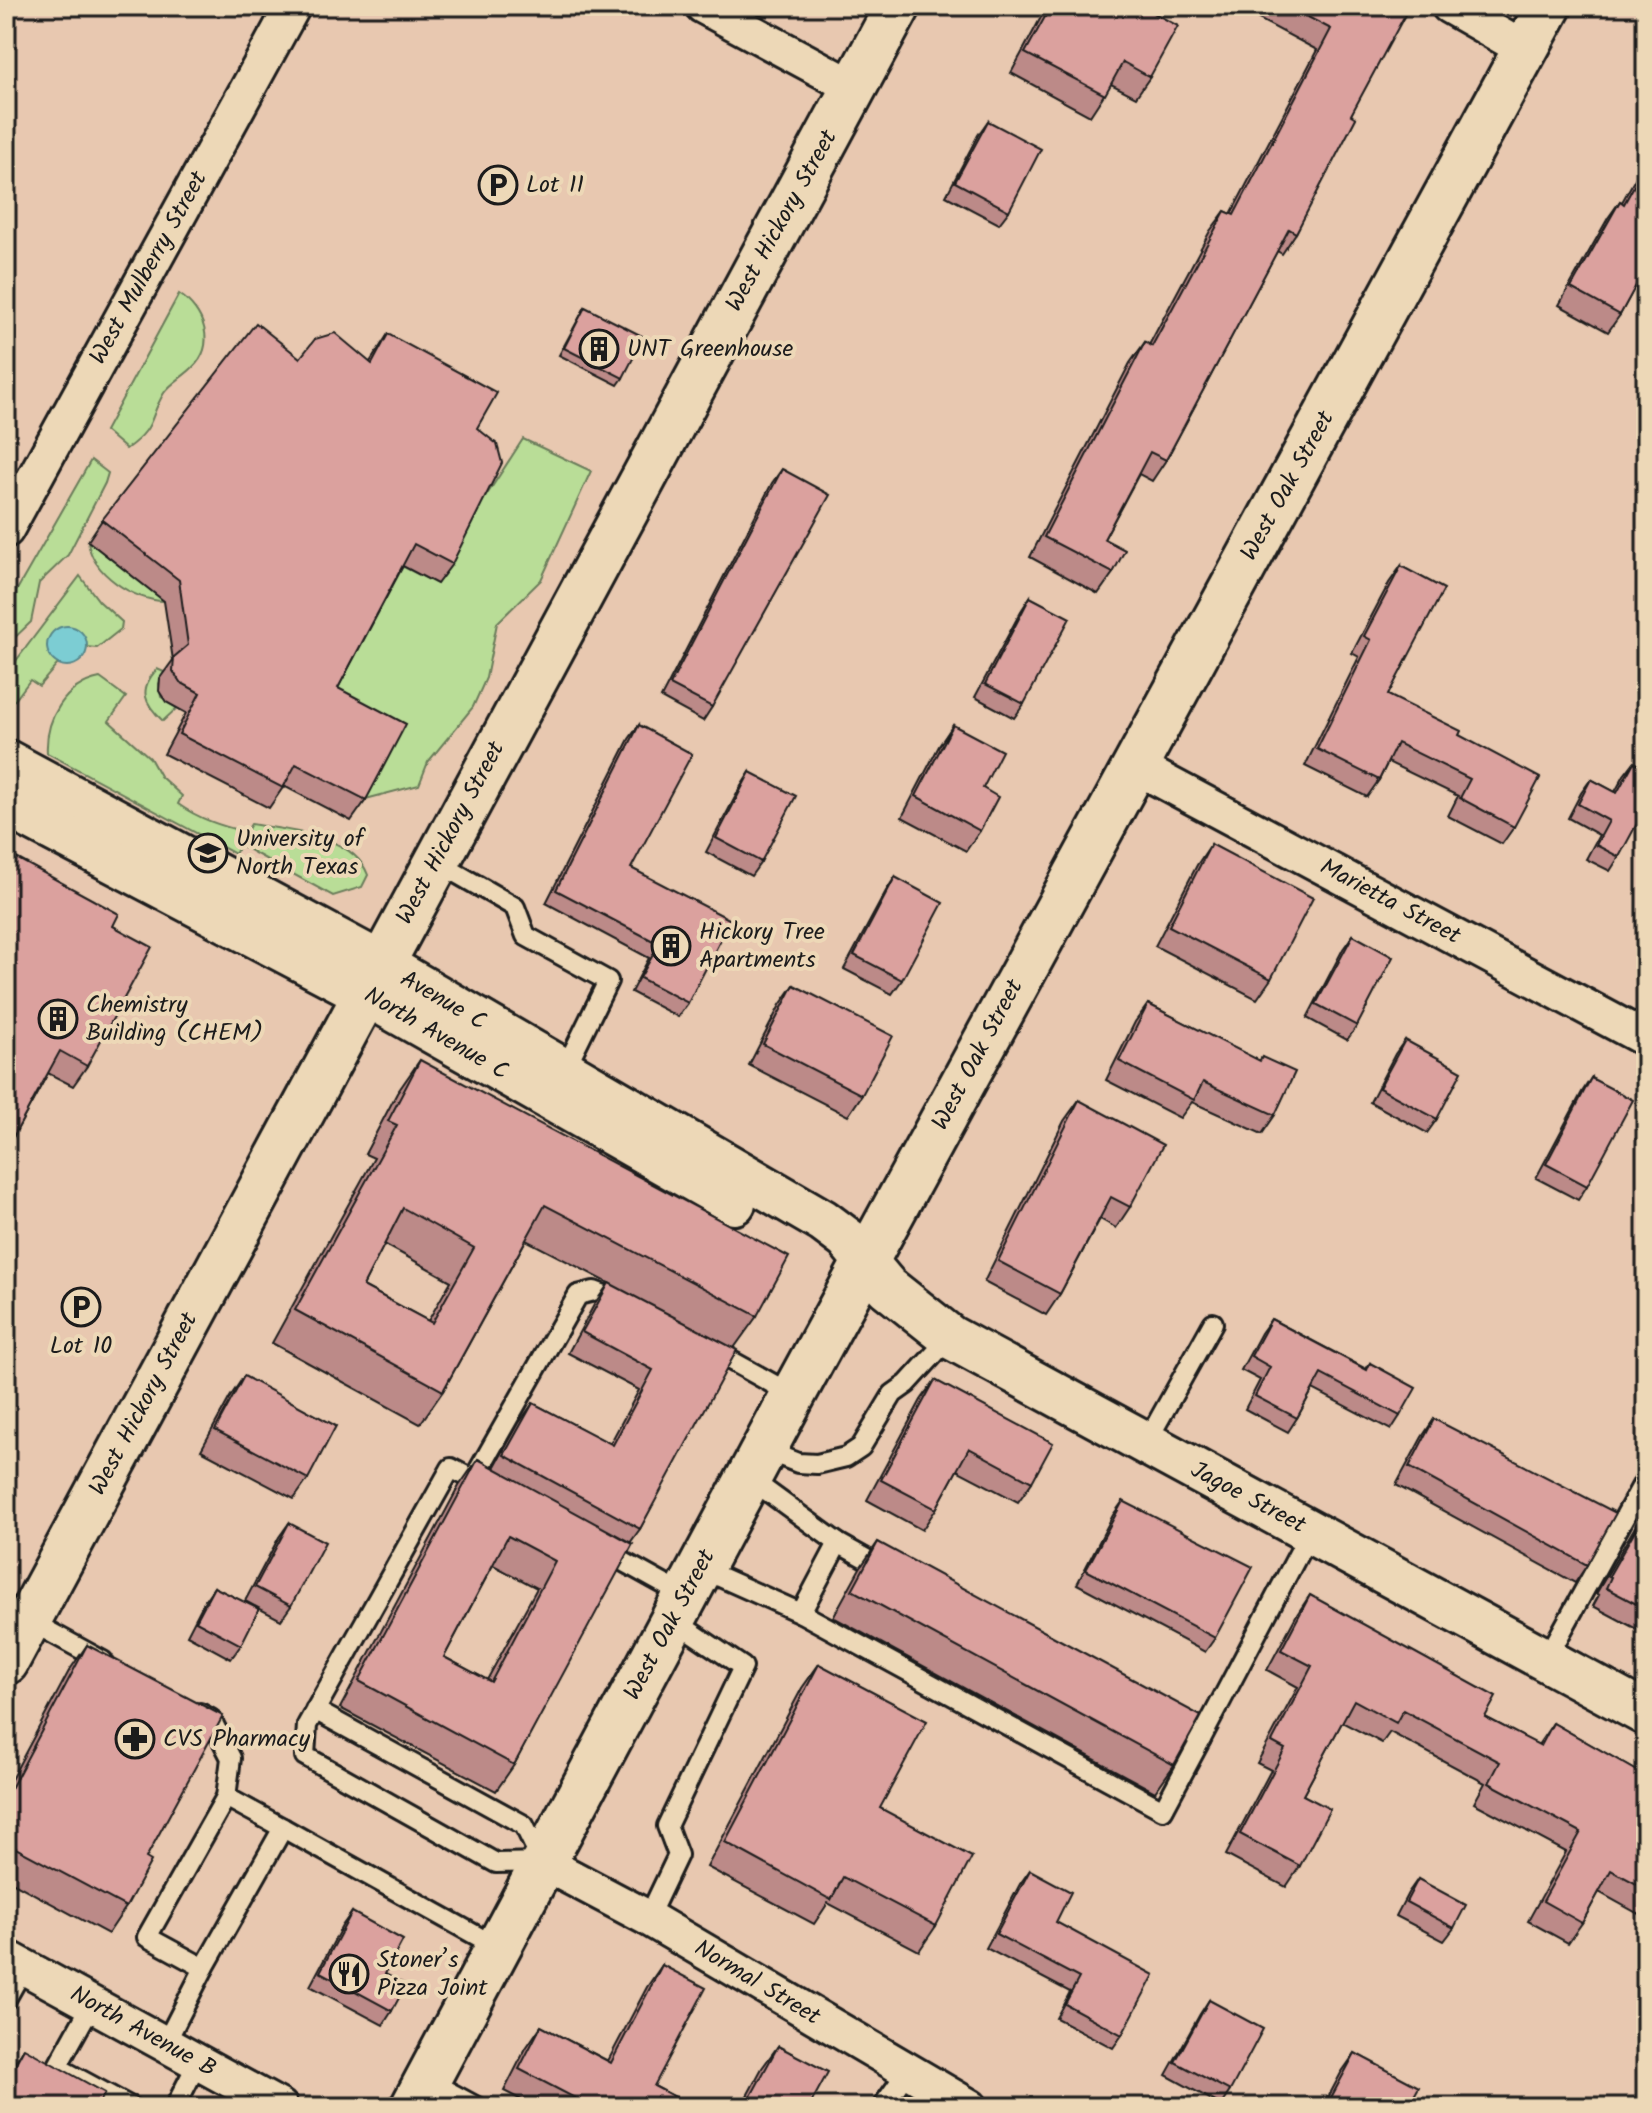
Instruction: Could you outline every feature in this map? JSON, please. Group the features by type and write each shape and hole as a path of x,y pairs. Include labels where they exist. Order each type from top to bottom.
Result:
{"main road":[{"name":"West Hickory Street","path":"6,1662 898,6"},
{"name":"West Oak Street","path":"420,2094 793,1395 1549,6"}],"street":[{"name":"West Mulberry Street","path":"6,530 293,6"},
{"path":"703,6 743,15 855,88"},
{"path":"1449,6 1526,50"},
{"name":"Avenue C","path":"6,761 372,978 564,1071 823,1221 847,1239 865,1262"},
{"name":"Marietta Street","path":"1135,766 1646,1039"},
{"name":"North Avenue C","path":"6,805 372,978 810,1246 828,1254 865,1262"},
{"name":"Jagoe Street","path":"865,1262 887,1287 950,1337 1646,1714"},
{"name":"Normal Street","path":"542,1862 648,1918 967,2106"},
{"name":"North Avenue B","path":"15,1962 280,2107"}],"lane":[{"path":"435,861 515,907 526,936 608,981 564,1071"},
{"path":"473,1480 578,1295 594,1291 607,1293 635,1308"},
{"path":"1146,1443 1213,1323"},
{"path":"757,1464 817,1464 846,1457 861,1447 893,1394 907,1384 950,1337"},
{"path":"691,1338 793,1395"},
{"path":"757,1464 838,1543 908,1581"},
{"path":"315,1710 524,1825 542,1862 496,1863 305,1756 307,1725 315,1710 451,1468 501,1495"},
{"path":"1546,1660 1646,1478"},
{"path":"585,1541 686,1594 801,1613 1163,1810 1310,1532"},
{"path":"801,1613 838,1543"},
{"path":"648,1918 678,1855 667,1826 743,1667 686,1594"},
{"path":"28,1620 122,1671"},
{"path":"186,1705 211,1719 231,1758 226,1797 147,1937 204,1968"},
{"path":"1159,1717 1201,1739"},
{"path":"226,1797 497,1947"},
{"path":"165,2044 283,1828"},
{"path":"6,1999 15,1962"},
{"path":"92,2004 57,2067 131,2107"},
{"path":"175,2107 198,2062"},
{"path":"882,2107 907,2072"},
{"path":"420,2094 477,2107"}],"green space":[{"path":"179,294 201,318 204,349 192,368 164,393 143,435 126,449 105,431"},
{"path":"523,439 591,471 541,580 497,623 486,678 473,707 428,762 419,785 362,800 323,708 400,565 437,584 477,510"},
{"path":"91,460 108,473 105,483 68,555 39,583 31,622 6,646 6,609"},
{"path":"88,541 164,601 140,596 116,583 97,564"},
{"path":"80,576 99,601 122,622 121,629 97,648 86,647 85,641 55,631 48,642 53,660 58,664 39,686 30,680 15,700 6,702 6,674"},
{"path":"157,669 164,672 159,684 161,697 178,707 163,721 151,708 146,696 147,683"},
{"path":"100,678 126,697 109,721 150,758 160,776 182,796 178,804 210,821 246,832 251,824 300,832 334,843 360,861 368,875 362,887 333,896 240,845 235,854 47,753 50,728 60,705 77,688"}],"water":[{"path":"67,626 81,632 87,646 81,660 67,666 53,660 47,646 53,632"}],"building":[{"path":"1051,6 1141,6 1178,26 1150,77 1123,62 1105,95 1025,53"},
{"path":"1287,6 1392,6 1406,13 1351,115 1356,118 1296,233 1289,229 1166,460 1150,452 1104,539 1125,550 1113,573 1044,537 1145,342 1152,346 1225,211 1234,215 1331,29"},
{"path":"988,121 1041,149 1009,211 955,182"},
{"path":"1646,164 1646,267 1620,315 1571,288 1620,201 1624,204"},
{"name":"UNT Greenhouse","path":"585,307 644,337 623,378 564,348"},
{"path":"256,323 300,358 315,339 335,333 372,364 388,334 497,393 477,428 497,444 502,463 452,564 414,544 338,688 406,724 366,800 296,764 283,788 179,734 200,693 180,682 173,671 174,657 188,645 179,580 102,520"},
{"path":"782,469 830,495 712,707 670,685"},
{"path":"1401,566 1444,589 1388,695 1461,731 1459,735 1540,778 1514,827 1460,798 1470,779 1397,743 1379,780 1317,749 1371,640 1364,636"},
{"path":"1030,597 1070,618 1024,704 985,684"},
{"path":"639,725 692,754 631,868 731,920 688,1003 640,978 659,944 556,890"},
{"path":"953,725 1002,751 983,788 998,797 980,831 916,796"},
{"path":"1634,762 1646,768 1646,807 1619,857 1596,845 1609,821 1578,804 1591,779 1617,793"},
{"path":"750,772 796,796 761,862 716,838"},
{"path":"1211,844 1313,898 1271,979 1169,926"},
{"name":"Chemistry Building (CHEM)","path":"9,854 119,914 113,926 152,947 87,1066 60,1051 6,1150 6,861"},
{"path":"895,877 943,903 902,980 854,955"},
{"path":"1353,935 1393,957 1357,1026 1316,1004"},
{"path":"794,985 893,1036 862,1095 763,1044"},
{"path":"1148,1004 1260,1061 1262,1057 1295,1072 1275,1115 1203,1082 1194,1100 1119,1061"},
{"path":"1405,1040 1462,1071 1437,1119 1379,1088"},
{"path":"420,1060 789,1257 757,1316 545,1205 443,1391 295,1310 397,1125 388,1121","holes":["403,1208 474,1248 432,1323 363,1286"]},
{"path":"1591,1078 1633,1100 1587,1186 1546,1164"},
{"path":"1079,1100 1163,1145 1130,1207 1111,1197 1060,1294 998,1261"},
{"path":"609,1283 737,1350 640,1529 504,1455 533,1403 613,1445 653,1370 582,1332"},
{"path":"1271,1319 1367,1370 1370,1363 1416,1388 1400,1416 1321,1374 1297,1418 1255,1396 1270,1367 1251,1356"},
{"path":"244,1376 336,1426 308,1479 215,1430"},
{"path":"935,1380 1053,1443 1032,1482 969,1448 936,1509 881,1480"},
{"path":"1434,1419 1616,1513 1587,1565 1409,1467"},
{"path":"478,1459 633,1544 514,1765 359,1681","holes":["508,1536 555,1561 491,1682 444,1657"]},
{"path":"1123,1501 1253,1567 1215,1638 1086,1570"},
{"path":"1646,1511 1646,1609 1606,1588 1609,1576"},
{"path":"289,1523 325,1542 291,1606 255,1587"},
{"path":"878,1542 1201,1716 1174,1765 852,1590"},
{"path":"214,1587 259,1609 241,1645 196,1621"},
{"path":"1310,1595 1496,1697 1485,1717 1541,1746 1553,1723 1646,1776 1646,1889 1611,1870 1582,1923 1543,1901 1581,1832 1489,1783 1500,1762 1403,1710 1396,1723 1354,1700 1303,1795 1330,1809 1300,1866 1240,1834 1285,1749 1272,1742 1312,1666 1281,1650"},
{"name":"CVS Pharmacy","path":"87,1645 223,1716 146,1858 151,1861 126,1907 6,1843 6,1798"},
{"path":"819,1664 927,1721 880,1808 972,1857 936,1926 843,1877 831,1900 725,1842"},
{"path":"1030,1870 1071,1892 1056,1922 1154,1975 1122,2035 1065,2004 1079,1978 996,1934"},
{"path":"1418,1879 1466,1905 1454,1928 1406,1902"},
{"path":"352,1912 403,1940 385,1974 406,1985 392,2011 320,1972"},
{"path":"662,1965 706,1988 654,2086 694,2107 592,2107 519,2069 541,2026 611,2063"},
{"path":"1209,2000 1263,2029 1230,2091 1175,2062"},
{"path":"778,2046 828,2072 809,2107 745,2107"},
{"path":"24,2048 105,2093 97,2107 6,2107 6,2081"},
{"path":"1355,2053 1419,2087 1408,2107 1326,2107"}],"place":[{"name":"Lot 11","path":"498,185"},
{"name":"UNT Greenhouse","path":"599,349"},
{"name":"University of North Texas","path":"208,853"},
{"name":"Hickory Tree Apartments","path":"671,946"},
{"name":"Chemistry Building (CHEM)","path":"58,1019"},
{"name":"Lot 10","path":"81,1307"},
{"name":"CVS Pharmacy","path":"135,1739"},
{"name":"Stoner’s Pizza Joint","path":"349,1974"}]}
